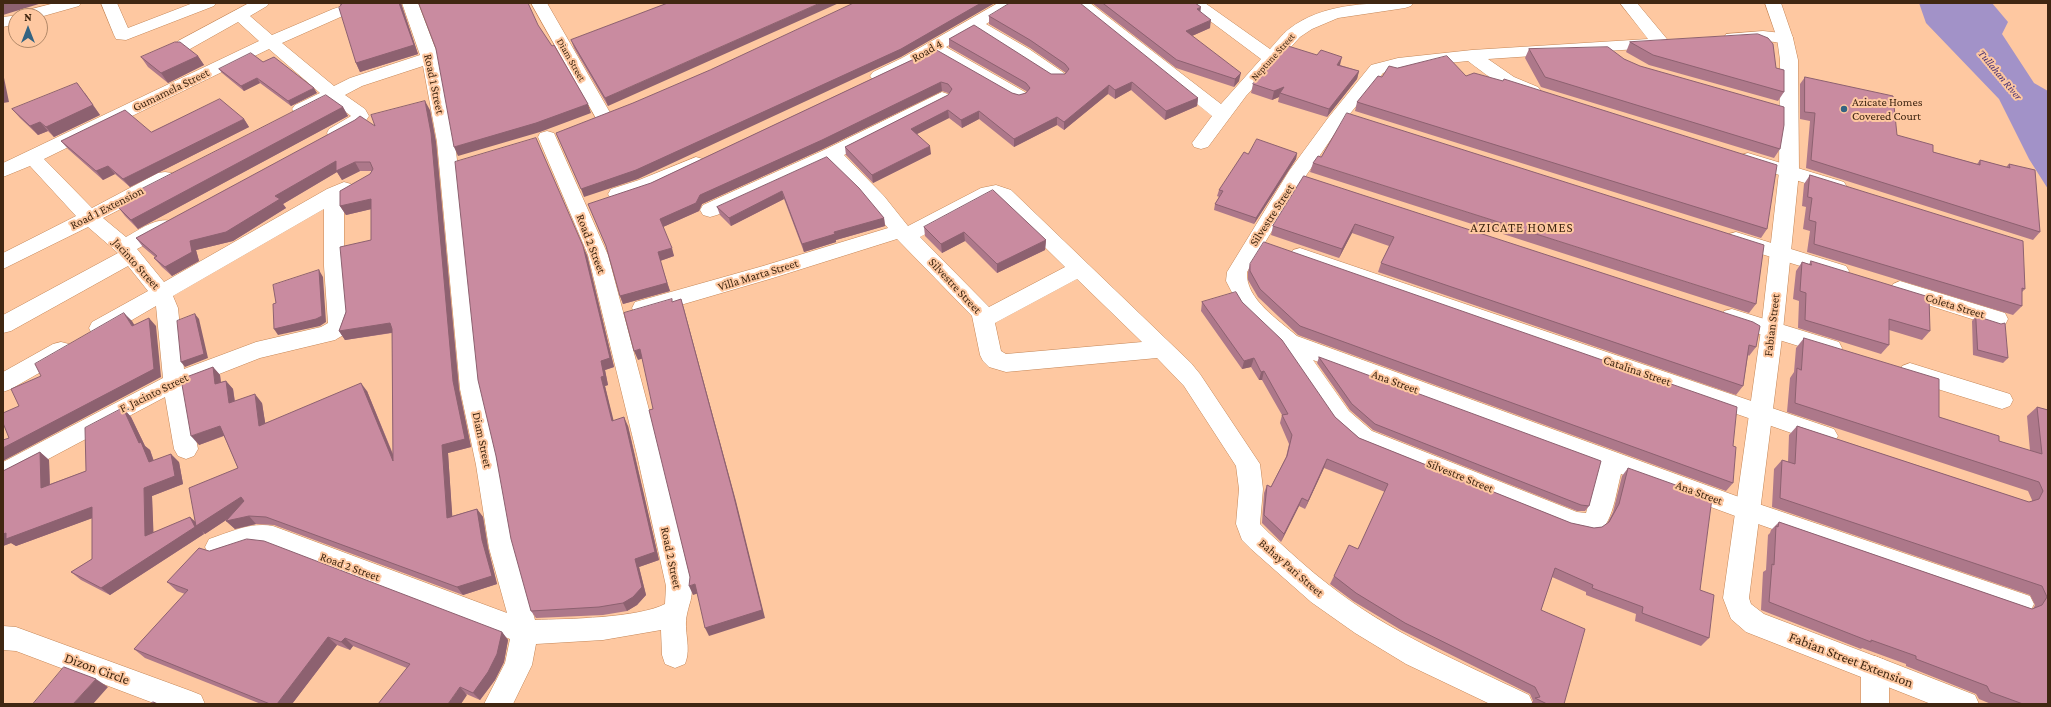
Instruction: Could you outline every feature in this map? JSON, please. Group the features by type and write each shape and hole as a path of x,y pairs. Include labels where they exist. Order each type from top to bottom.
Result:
{"street":[{"path":"48,10 74,3"},
{"path":"109,3 122,35 126,35 208,3"},
{"path":"184,45 261,3"},
{"name":"Road 1 Street","path":"410,3 430,58 446,142 455,165"},
{"name":"Diam Street","path":"539,3 570,42 604,116"},
{"name":"Road 4","path":"866,82 908,62 1008,3"},
{"path":"1080,3 1223,115"},
{"path":"1194,3 1271,58"},
{"path":"1318,3 1337,14"},
{"name":"Neptune Street","path":"1201,143 1271,58 1294,33 1304,26 1337,14 1405,3"},
{"path":"1628,3 1661,42"},
{"name":"Fabian Street","path":"1740,611 1736,598 1772,330 1789,172 1783,110 1789,60 1785,38 1773,3"},
{"name":"Gumamela Street","path":"3,171 270,42 339,12"},
{"path":"239,15 332,94 360,113 360,116 353,124 318,142"},
{"path":"974,24 1023,53 1058,77"},
{"path":"1712,39 1763,36 1785,38"},
{"name":"Silvestre Street","path":"1612,462 1597,519 1589,525 1575,522 1364,438 1352,429 1342,418 1289,342 1248,304 1236,281 1237,272 1256,239 1304,179 1348,117 1377,69 1398,63 1472,55 1683,41"},
{"path":"934,47 1018,96"},
{"path":"1606,47 1626,63"},
{"path":"1472,55 1493,73 1507,82 1548,96"},
{"path":"289,116 356,82 430,58"},
{"path":"710,210 831,154 942,98"},
{"name":"Road 2 Street","path":"218,547 262,534 276,537 294,546 525,632 556,632 606,628 665,618 674,612 679,602 679,586 615,316 598,255 591,203 547,137"},
{"path":"1729,153 1857,193"},
{"path":"591,203 646,185 714,154"},
{"name":"Silvestre Street","path":"831,154 864,186 904,234 978,307 982,312 984,319 991,354 997,360 1006,363 1161,349"},
{"name":"Jacinto Street","path":"32,157 89,216 128,251 162,292 167,308 174,382 186,449"},
{"name":"Diam Street","path":"455,165 471,389 488,466 502,548 525,632 518,665 498,704"},
{"name":"Road 1 Extension","path":"3,262 89,216 182,170"},
{"path":"3,383 360,180"},
{"name":"Villa Marta Street","path":"615,316 904,234 992,191 999,191 1004,195 1080,268"},
{"name":"F. Jacinto Street","path":"3,473 174,382 256,350 327,334 337,328 338,321 334,266 334,194"},
{"path":"3,325 128,251 180,217"},
{"path":"1720,234 1855,276"},
{"name":"Catalina Street","path":"1256,239 1760,414 1849,443"},
{"path":"984,319 1080,268"},
{"name":"Bahay Pari Street","path":"1080,268 1183,369 1192,380 1248,464 1251,489 1248,524 1251,532 1260,541 1320,594 1364,624 1416,655 1519,704"},
{"name":"Coleta Street","path":"1885,285 1997,318"},
{"path":"1712,310 1846,353"},
{"name":"Ana Street","path":"1289,342 1612,462 2021,604"},
{"path":"1891,366 2002,400"},
{"name":"Fabian Street Extension","path":"1740,611 1755,623 1965,704"},
{"path":"674,612 675,655"},
{"name":"Dizon Circle","path":"3,638 16,639 191,704"},
{"path":"1874,704 1875,669"}],"water":[{"name":"Tullahan River","path":"1919,3 1992,3 2008,22 2002,34 2034,83 2048,91 2048,189 2029,159 1999,99 1926,23"}],"building":[{"path":"343,3 399,3 414,45 356,63 339,8"},
{"path":"419,3 528,3 538,25 552,46 554,45 588,104 536,123 454,147 436,49"},
{"path":"668,3 820,3 605,98 571,40"},
{"path":"854,3 981,3 901,49 636,170 581,189 556,133 633,103 710,70"},
{"path":"1010,3 1080,3 1198,98 1166,111 1132,82 1115,90 1109,85 1064,122 1057,117 1014,139 979,111 961,120 948,110 911,129 930,146 872,175 845,147 948,95 952,89 948,84 941,82 822,140 700,195 696,203 660,219 672,248 658,252 667,283 620,296 606,246 588,204 651,183 914,59 933,48 1012,93 1019,95 1026,93 1030,88 1026,83 949,39 974,25 1051,74 1065,74 1069,69 1065,64 1030,40 989,16"},
{"path":"1103,3 1195,3 1201,7 1197,9 1211,20 1186,31 1241,73 1235,79 1177,60"},
{"path":"1758,34 1768,38 1773,44 1776,68 1784,70 1784,92 1653,55 1630,42"},
{"path":"175,42 180,42 198,56 161,73 141,57"},
{"path":"1288,46 1317,55 1321,50 1342,57 1337,65 1359,71 1329,109 1280,93 1284,87 1274,91 1253,84"},
{"path":"1608,47 1624,59 1640,66 1784,107 1784,125 1780,149 1545,77 1529,49"},
{"path":"251,53 263,62 274,57 314,88 288,101 257,78 241,86 219,69"},
{"path":"1447,56 1466,76 1474,73 1503,81 1504,79 1777,165 1767,229 1357,102 1378,76 1382,77 1389,66 1397,68"},
{"path":"1805,77 1893,96 1897,135 1933,145 1933,152 1980,165 1980,160 2010,168 2009,164 2035,170 2040,232 1811,160 1815,113 1805,112"},
{"path":"77,83 93,105 46,127 40,122 30,126 12,109"},
{"path":"326,95 343,107 131,220 118,207 141,195 138,191"},
{"path":"220,99 244,119 123,179 108,166 96,171 61,141 125,110 151,132"},
{"path":"425,101 431,133 453,381 465,439 442,445 447,518 477,509 482,540 492,576 457,587 266,517 249,516 226,521 244,501 241,497 196,526 189,488 238,468 220,426 191,436 181,379 213,367 215,384 226,381 229,403 255,394 259,426 361,383 393,461 392,329 390,323 339,331 346,312 340,247 371,240 371,199 340,206 340,191 370,174 373,169 370,162 355,162 336,171 336,161 275,196 280,199 226,232 190,241 192,252 165,267 154,258 157,256 136,238 360,116 375,126 371,115"},
{"path":"1347,113 1764,245 1756,304 1313,163 1318,156 1321,157"},
{"path":"536,138 583,246 610,358 601,361 604,376 601,377 612,421 624,417 655,552 635,559 642,587 633,597 623,603 599,607 531,611 511,539 496,456 478,380 455,162"},
{"path":"1257,139 1297,153 1256,218 1215,204 1223,191 1219,190 1244,152 1248,154"},
{"path":"827,157 859,188 884,218 834,232 835,234 802,244 782,191 729,218 717,207"},
{"path":"1810,175 2023,241 2025,289 2022,288 2022,306 1814,244 1816,222 1809,220 1812,198 1808,197"},
{"path":"1304,176 1753,322 1760,326 1756,347 1749,345 1743,386 1381,263 1394,237 1355,224 1342,249 1273,226"},
{"path":"993,190 1046,240 997,264 964,232 941,244 924,227"},
{"path":"1264,242 1737,407 1733,446 1736,447 1733,483 1300,326 1260,289 1250,271 1250,264"},
{"path":"1811,261 1929,297 1930,331 1889,319 1889,345 1805,320 1806,293 1800,291 1802,262 1811,265"},
{"path":"319,270 322,316 316,319 274,329 273,304 276,303 273,285"},
{"path":"1236,292 1242,302 1282,340 1335,417 1359,438 1571,523 1594,528 1602,527 1609,522 1619,504 1628,468 1712,498 1700,590 1714,595 1709,638 1642,613 1643,607 1592,588 1593,585 1555,568 1541,610 1585,629 1564,704 1547,704 1535,698 1540,697 1535,687 1405,623 1356,593 1334,576 1349,545 1358,549 1388,484 1327,459 1308,501 1302,498 1284,534 1264,515 1267,485 1271,487 1287,456 1292,435 1282,415 1288,414 1264,371 1261,372 1254,358 1244,361 1202,302"},
{"path":"672,299 672,302 681,299 733,493 762,610 705,628 695,584 689,586 690,577 649,410 653,409 640,349 634,351 624,313"},
{"path":"124,313 132,326 149,318 154,369 3,448 3,440 9,438 3,423 3,413 19,406 11,389 41,376 35,364"},
{"path":"195,314 204,354 181,362 177,321"},
{"path":"1976,316 2001,324 2005,323 2008,358 1978,350"},
{"path":"1804,338 1939,379 1939,417 1999,436 1999,441 2042,454 2037,407 2048,410 2048,704 2023,704 1990,692 1987,686 1916,659 1916,656 1871,640 1871,642 1769,602 1772,564 1774,565 1776,526 1778,527 1779,522 2032,609 2042,605 2047,597 2042,586 1780,498 1782,460 1795,464 1797,426 2029,502 2039,499 2043,491 2039,482 1795,403 1797,368 1801,370"},
{"path":"1319,357 1601,461 1589,506 1581,505 1375,424 1352,404"},
{"path":"123,408 139,443 141,442 149,462 171,454 175,476 144,488 145,536 190,517 195,527 101,588 71,572 92,559 92,507 6,539 6,533 3,534 3,471 40,452 41,488 86,471 85,428"},
{"path":"247,539 264,541 502,632 497,654 488,672 473,693 460,687 448,704 378,704 410,664 345,638 341,642 328,637 277,704 270,704 134,649 188,590 167,582 199,548 209,551"},
{"path":"64,667 96,679 73,704 33,704"}],"place":[{"name":"Azicate Homes Covered Court","path":"1844,109"}],"district":[{"name":"AZICATE HOMES","path":"1522,228"}]}
